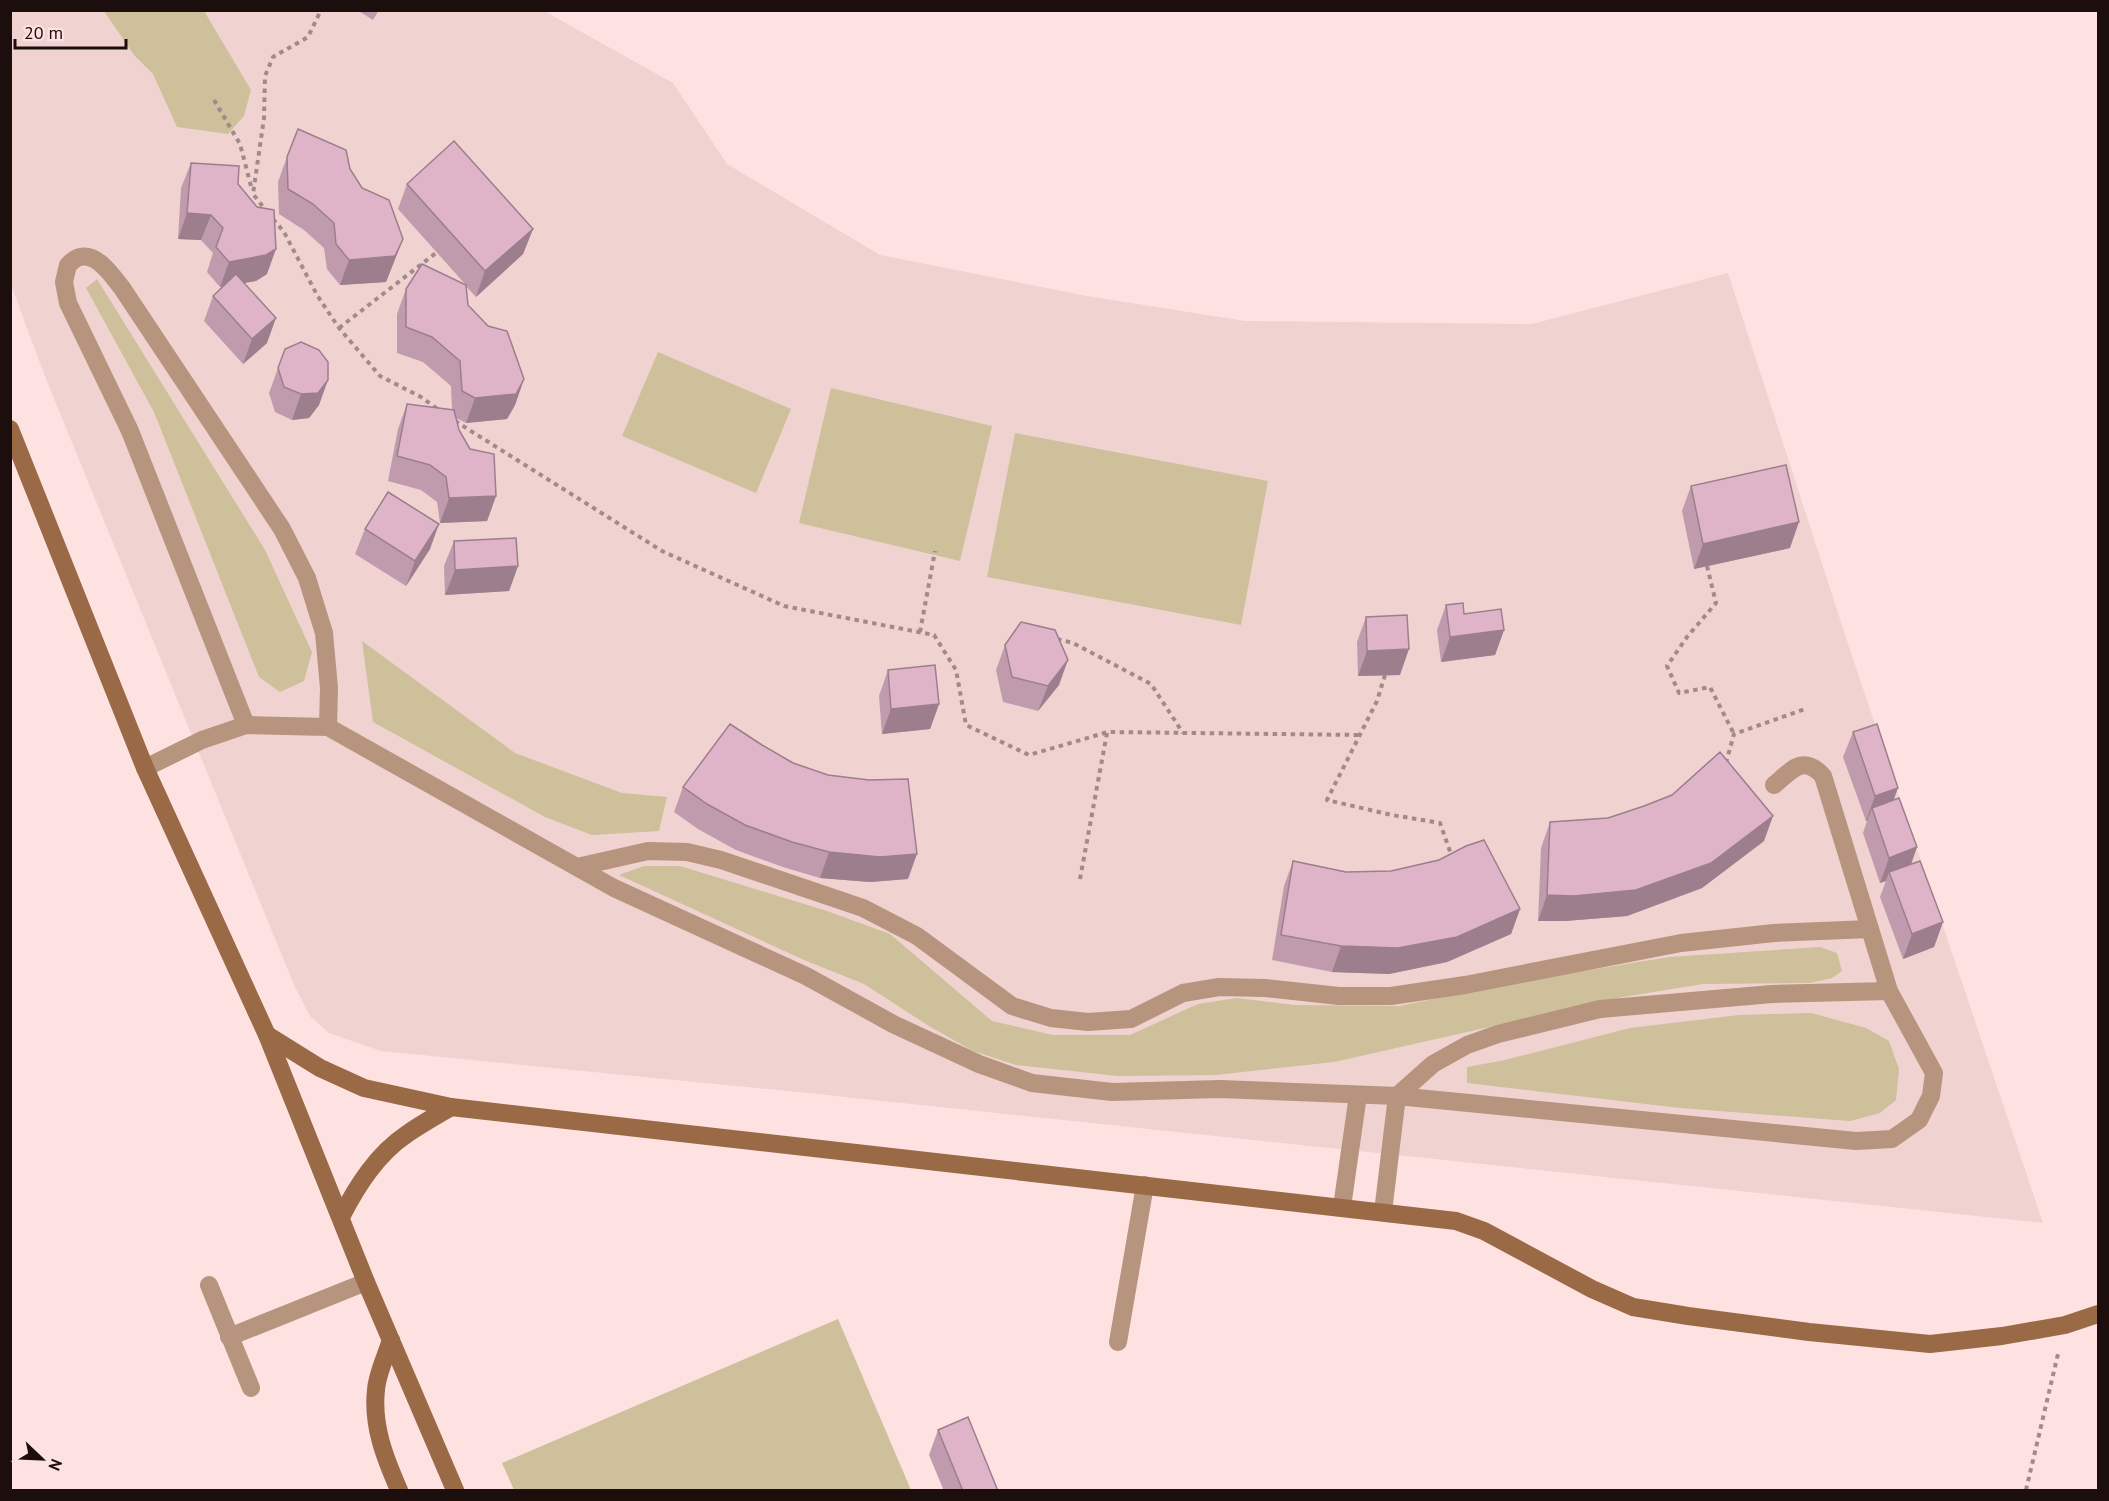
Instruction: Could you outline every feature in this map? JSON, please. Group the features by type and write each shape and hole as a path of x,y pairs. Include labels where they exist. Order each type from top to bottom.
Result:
{"street":[{"path":"10,429 145,768 267,1035 366,1282 455,1491"},
{"path":"267,1035 320,1068 364,1088 451,1107 1456,1221 1484,1231 1592,1289 1633,1307 1809,1332 1930,1344 2002,1336 2065,1324 2098,1314"},
{"path":"341,1217 358,1185 380,1158 405,1135 451,1107"},
{"path":"391,1340 375,1389 376,1426 399,1491"}],"lane":[{"path":"246,725 130,431 68,303 64,282 68,265 80,257 90,258 106,268 122,288 287,539 307,578 324,633 329,688 328,727"},
{"path":"145,768 202,740 246,725 328,727 614,888 806,976 893,1024 979,1064 1032,1083 1112,1092 1220,1089 1397,1096 1856,1141 1892,1139 1919,1120 1931,1096 1934,1073 1889,991 1823,776 1816,768 1799,765 1774,784"},
{"path":"577,867 648,851 687,852 721,860 863,908 917,936 1012,1006 1051,1018 1088,1022 1131,1019 1183,993 1219,987 1265,988 1339,996 1391,996 1465,985 1681,943 1774,933 1870,928"},
{"path":"1383,1212 1397,1096 1432,1065 1467,1045 1498,1034 1600,1009 1772,994 1889,991"},
{"path":"1342,1207 1358,1095"},
{"path":"1118,1342 1145,1185"},
{"path":"229,1337 366,1282"},
{"path":"209,1285 250,1388"}],"path":[{"path":"253,194 264,118 265,76 273,57 308,37 321,10"},
{"path":"214,100 240,144 253,194 284,232 317,295 339,328 380,376 421,397 446,415"},
{"path":"339,328 436,253"},
{"path":"454,421 662,551 784,606 934,635 956,670 966,725 1029,755 1108,732 1361,735"},
{"path":"920,632 935,551"},
{"path":"1707,566 1716,603 1687,637 1667,666 1679,693 1710,687 1734,734 1725,766"},
{"path":"1055,639 1073,643 1151,684 1184,733"},
{"path":"1385,675 1377,701 1327,800 1440,823 1454,862"},
{"path":"1734,734 1804,709"},
{"path":"1080,879 1108,732"},
{"path":"2026,1491 2065,1324"}],"shaded area":[{"path":"11,10 544,11 673,83 727,164 880,255 1087,296 1245,321 1532,324 1728,273 1849,647 2043,1223 817,1094 381,1051 329,1033 310,1016 294,985 46,379 11,285"},
{"path":"104,11 204,11 251,90 244,116 228,134 177,127 153,74 134,55"},
{"path":"97,279 265,550 312,652 304,681 280,692 259,677 154,412 86,288"},
{"path":"658,352 791,409 756,493 622,436"},
{"path":"831,388 992,426 960,561 799,523"},
{"path":"1015,433 1268,481 1241,625 987,577"},
{"path":"362,641 515,753 622,793 667,797 659,831 592,835 545,817 373,722"},
{"path":"644,866 680,866 827,911 890,934 992,1021 1053,1035 1130,1035 1198,1004 1236,998 1294,1005 1399,1006 1529,980 1669,957 1820,947 1837,953 1842,971 1832,978 1810,983 1703,984 1623,997 1334,1062 1216,1075 1118,1076 1016,1065 973,1051 864,984 804,960 619,875"},
{"path":"1811,1013 1866,1028 1889,1041 1899,1069 1896,1100 1880,1113 1850,1121 1680,1108 1467,1083 1467,1067 1505,1060 1630,1028 1739,1015"},
{"path":"838,1319 911,1490 514,1490 502,1463"}],"building":[{"path":"298,129 346,150 350,169 362,188 389,200 403,239 395,256 349,260 336,244 334,223 313,204 288,189 287,157"},
{"path":"454,141 533,229 485,271 407,184"},
{"path":"191,163 239,166 238,184 257,207 274,210 276,249 266,255 229,262 216,247 223,228 211,215 187,213"},
{"path":"422,264 466,285 468,305 488,326 507,331 524,379 516,394 475,398 462,391 460,361 432,337 406,327 406,289"},
{"path":"236,274 276,318 252,339 213,296"},
{"path":"301,342 319,350 328,362 328,380 318,393 301,394 284,387 278,368 285,349"},
{"path":"407,404 454,410 459,430 470,449 494,454 496,496 449,498 446,477 430,465 397,456"},
{"path":"1786,465 1799,522 1703,544 1691,486"},
{"path":"388,492 439,524 415,561 365,529"},
{"path":"516,538 518,566 455,570 454,541"},
{"path":"1463,603 1464,614 1501,609 1504,630 1450,637 1446,605"},
{"path":"1407,615 1409,649 1367,651 1366,617"},
{"path":"1021,622 1055,630 1068,660 1048,686 1012,677 1005,645"},
{"path":"935,665 939,704 891,709 888,670"},
{"path":"730,724 793,763 828,775 869,780 908,779 917,854 880,857 829,852 792,842 745,825 707,804 683,787"},
{"path":"1877,724 1898,788 1875,796 1853,732"},
{"path":"1720,752 1773,816 1711,863 1636,890 1574,896 1547,895 1550,822 1608,818 1672,795"},
{"path":"1899,798 1917,847 1889,858 1872,808"},
{"path":"1484,840 1520,909 1457,937 1398,948 1341,946 1281,935 1293,861 1346,872 1391,871 1439,860 1466,846"},
{"path":"1920,861 1943,922 1912,934 1889,872"},
{"path":"968,1417 998,1491 963,1491 938,1430"}]}
